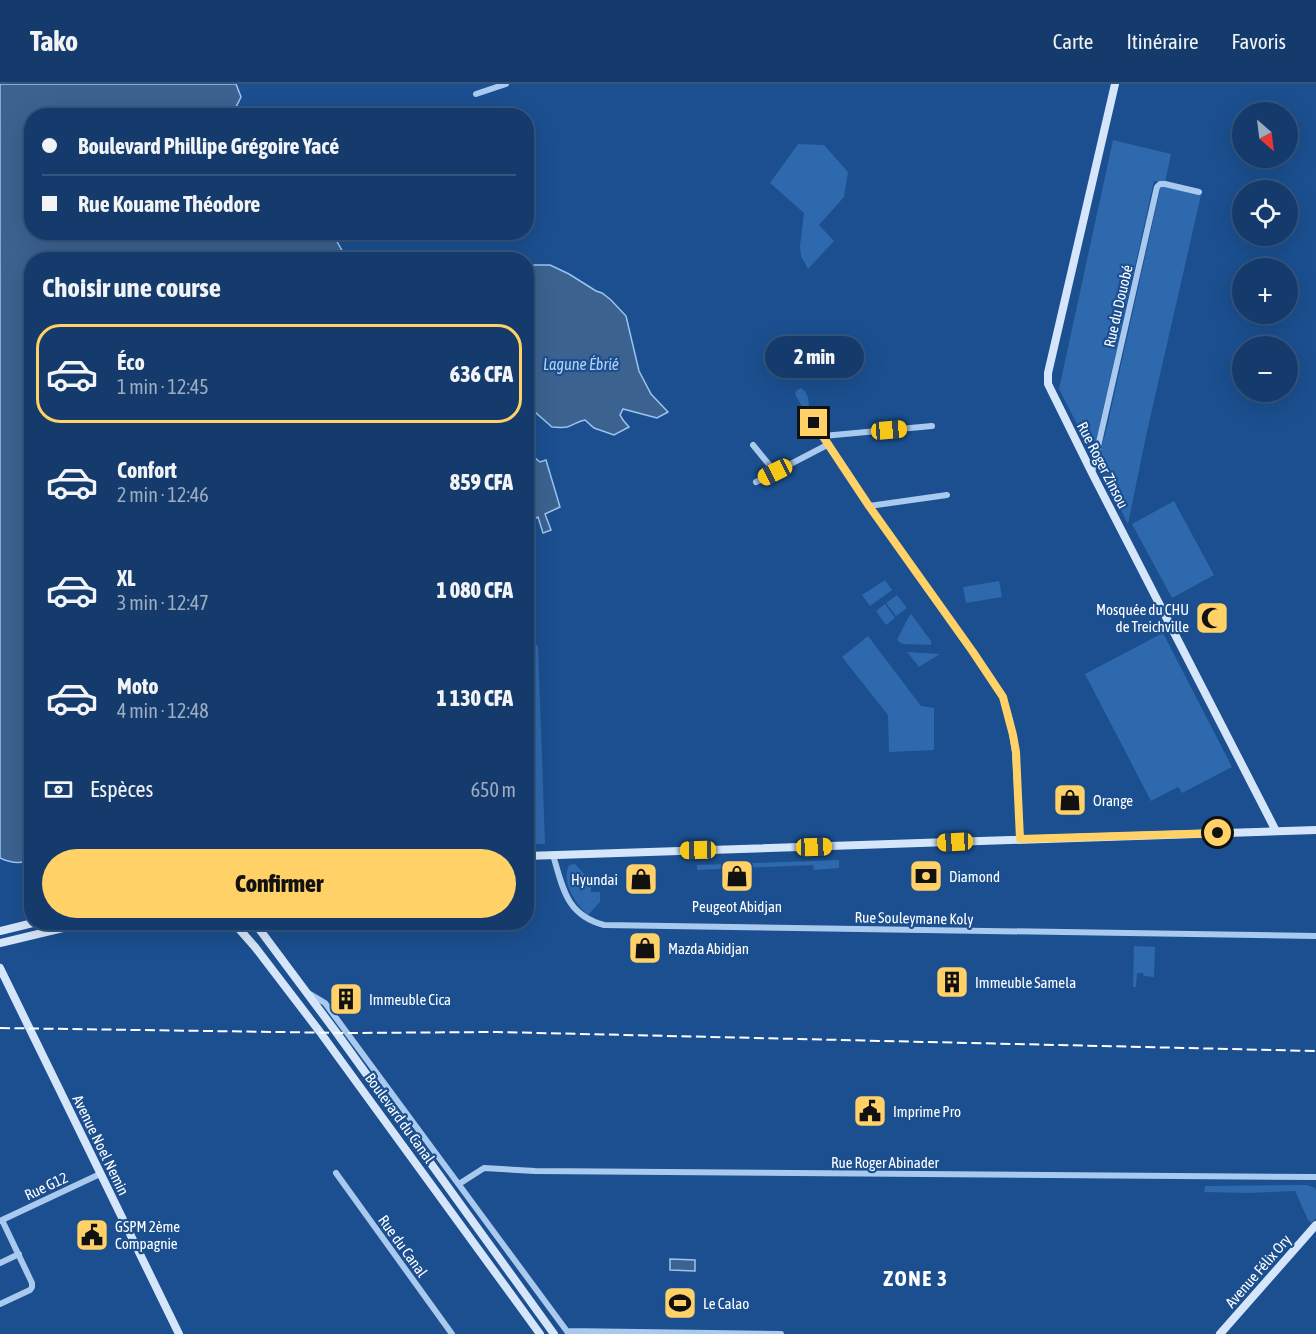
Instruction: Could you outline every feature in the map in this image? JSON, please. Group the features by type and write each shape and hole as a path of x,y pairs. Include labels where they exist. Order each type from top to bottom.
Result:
{"main road":[{"name":"Rue Roger Zinsou","path":"1115,84 1048,374 1048,384 1276,831"},
{"path":"534,856 1316,830"},
{"path":"0,931 24,925"},
{"path":"0,943 54,930"},
{"name":"Boulevard du Canal","path":"240,930 320,1032 540,1334"},
{"name":"Boulevard du Canal","path":"260,930 554,1334"},
{"name":"Avenue Noel Nemin","path":"0,968 179,1334"},
{"name":"Avenue Félix Ory","path":"1220,1334 1316,1226"}],"street":[{"path":"476,94 506,84"},
{"name":"Rue du Douobé","path":"1092,473 1157,187 1165,184 1199,192"},
{"path":"805,411 1003,697 1012,727 1016,752 1020,839"},
{"path":"823,436 932,426"},
{"path":"756,482 829,444"},
{"path":"753,445 775,472"},
{"path":"869,506 947,495"},
{"name":"Rue Souleymane Koly","path":"553,855 571,905 588,920 604,925 1316,936"},
{"name":"Boulevard du Canal","path":"304,991 325,1003 568,1333"},
{"name":"Rue Roger Abinader","path":"459,1184 484,1168 535,1171 1316,1177"},
{"name":"Rue du Canal","path":"336,1173 452,1334"},
{"name":"Rue G12","path":"0,1304 32,1287 19,1254 1,1220 100,1174"},
{"path":"0,1263 19,1254"},
{"path":"568,1333 781,1334"}],"shaded area":[{"path":"1113,140 1171,154 1165,183 1154,181 1093,455 1059,389"},
{"path":"798,144 824,145 848,172 844,197 819,225 834,241 808,269 801,256 800,246 804,213 770,183"},
{"path":"1161,186 1201,195 1128,524 1097,463"},
{"path":"801,388 808,396 809,407 807,409 802,407 795,394"},
{"path":"1174,501 1214,575 1172,598 1132,524"},
{"path":"885,580 892,590 870,606 862,595"},
{"path":"999,581 1002,597 966,603 963,587"},
{"path":"897,595 907,608 896,616 886,603"},
{"path":"885,604 895,618 886,625 876,611"},
{"path":"911,614 931,641 931,645 902,644 897,640"},
{"path":"1163,633 1232,767 1182,793 1178,787 1151,801 1085,674"},
{"path":"868,636 921,706 934,708 934,750 889,752 888,715 842,657"},
{"path":"538,645 545,844 534,844 534,646"},
{"path":"907,652 940,654 919,667"},
{"path":"839,860 839,868 814,870 813,865 697,870 697,865"},
{"path":"575,864 593,884 591,884 591,892 600,892 600,902 588,915 574,899 568,885 569,865"},
{"path":"1134,946 1155,947 1154,977 1137,973 1136,987 1133,987"},
{"path":"1307,1185 1316,1190 1316,1218 1312,1223 1308,1220 1295,1191 1204,1192 1205,1186"}],"water":[{"path":"0,84 236,84 241,97 236,108 24,108 24,240 336,240 343,252 24,252 24,861 12,862 0,858"},
{"name":"Lagune Ébrié","path":"534,265 550,265 602,293 626,316 639,371 651,394 668,412 657,418 623,409 620,415 629,427 614,435 594,428 585,420 567,427 552,427 536,413 534,415"},
{"path":"534,457 540,462 546,460 560,507 545,514 551,530 543,533 538,517 534,519"},
{"path":"670,1259 695,1260 695,1271 670,1270"}],"railway":[{"path":"0,1028 347,1033 497,1032 1316,1051"}],"place":[{"name":"Mosquée du CHU de Treichville","path":"1212,618"},
{"name":"Orange","path":"1070,800"},
{"name":"Peugeot Abidjan","path":"737,876"},
{"name":"Diamond","path":"926,876"},
{"name":"Hyundai","path":"641,879"},
{"name":"Mazda Abidjan","path":"645,948"},
{"name":"Immeuble Samela","path":"952,982"},
{"name":"Immeuble Cica","path":"346,999"},
{"name":"Imprime Pro","path":"870,1111"},
{"name":"GSPM 2ème Compagnie","path":"92,1235"},
{"name":"Le Calao","path":"680,1303"}],"district":[{"name":"ZONE 3","path":"916,1278"}],"route":[{"path":"814,423 869,506 1003,697 1016,752 1020,839 1218,833"}]}
